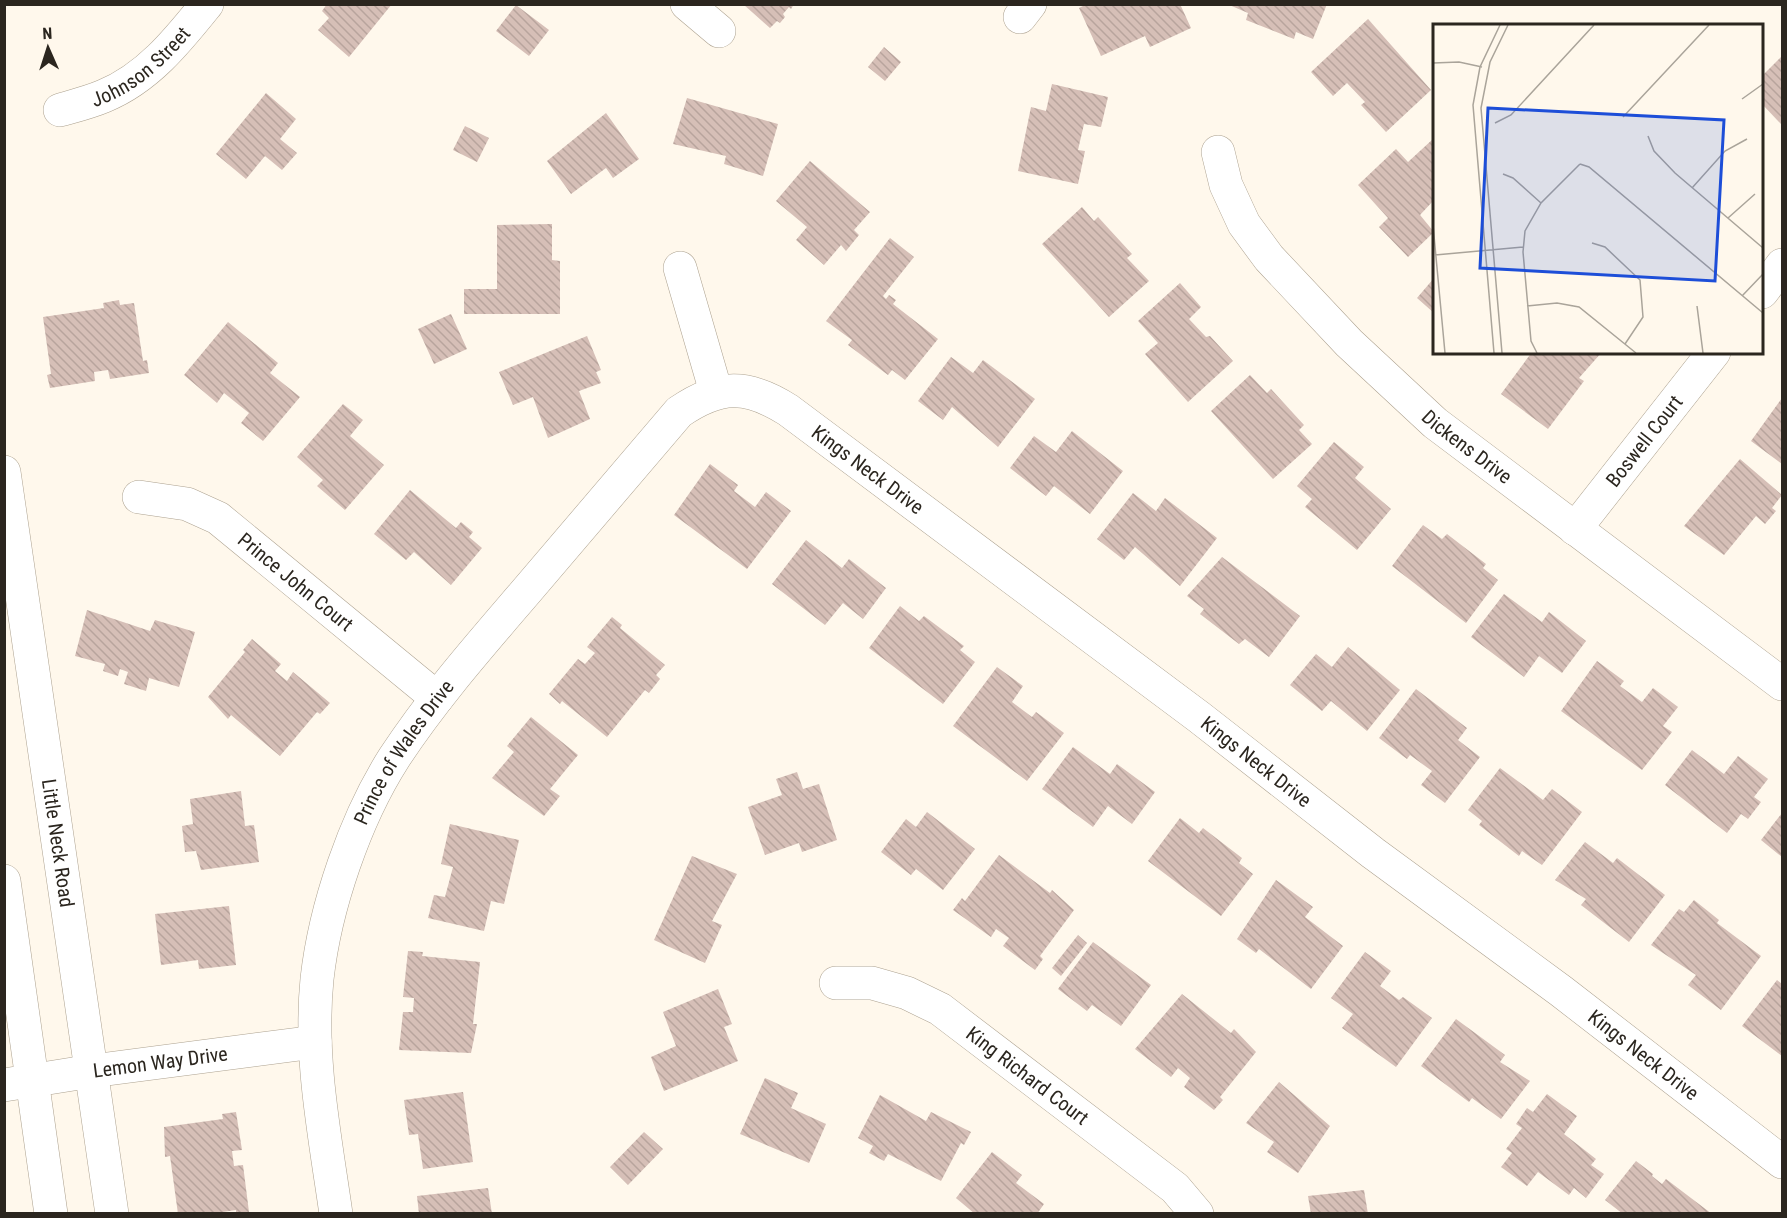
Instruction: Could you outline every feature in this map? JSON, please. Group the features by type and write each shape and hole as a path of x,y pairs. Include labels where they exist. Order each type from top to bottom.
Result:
{"street":[{"name":"Johnson Street","path":"60,110 105,96 139,76 174,45 207,4"},
{"path":"687,4 719,31"},
{"name":"Dickens Drive","path":"1218,152 1226,185 1244,224 1269,258 1349,343 1435,423 1782,684"},
{"path":"1763,289 1782,265"},
{"path":"680,268 716,392"},
{"name":"Boswell Court","path":"1575,529 1712,354"},
{"name":"Kings Neck Drive","path":"716,392 746,391 771,399 788,410 1199,717 1373,853 1561,991 1782,1162"},
{"name":"Prince of Wales Drive","path":"336,1214 317,1079 315,1042 317,979 328,917 348,852 383,777 394,759 463,664 679,412 700,397 716,392"},
{"name":"Little Neck Road","path":"4,472 112,1214"},
{"name":"Prince John Court","path":"140,497 187,504 218,518 437,698"},
{"path":"4,882 19,1083 51,1214"},
{"name":"King Richard Court","path":"836,982 872,983 907,993 940,1009 1175,1188 1197,1214"},
{"name":"Lemon Way Drive","path":"19,1083 92,1071 315,1042"}],"building":[{"path":"327,4 392,4 349,57 318,30 329,18 322,11"},
{"path":"743,4 794,4 783,14 785,17 780,23 777,21 770,28"},
{"path":"1087,4 1180,4 1191,28 1150,47 1145,36 1101,56 1079,8"},
{"path":"1227,4 1327,4 1313,39 1296,32 1294,39 1246,20 1248,13"},
{"path":"516,5 549,30 529,56 496,31"},
{"path":"1368,19 1431,90 1386,132 1361,105 1365,102 1347,83 1333,96 1311,72"},
{"path":"884,47 901,62 885,81 868,67"},
{"path":"1782,56 1782,125 1763,105 1763,75"},
{"path":"1052,84 1108,97 1101,127 1084,124 1078,150 1085,151 1078,184 1018,171 1031,107 1046,111"},
{"path":"266,93 296,119 280,139 297,153 282,170 265,156 246,179 216,154"},
{"path":"687,98 778,124 763,176 724,164 726,156 673,144"},
{"path":"606,113 639,159 613,178 606,168 571,194 547,161"},
{"path":"465,126 489,138 477,162 453,150"},
{"path":"1433,139 1433,201 1420,215 1433,233 1408,257 1379,227 1388,218 1358,185 1396,149 1408,162"},
{"path":"810,161 870,212 854,230 859,235 846,251 841,245 824,265 796,240 807,227 776,201"},
{"path":"1082,207 1094,221 1098,217 1132,254 1127,258 1149,281 1109,317 1042,244"},
{"path":"552,224 552,260 560,261 560,314 464,314 464,289 497,289 497,225"},
{"path":"890,238 914,257 883,296 886,299 889,295 896,300 893,304 938,339 905,380 892,370 888,375 848,345 852,340 826,321"},
{"path":"1433,279 1433,312 1417,298"},
{"path":"1180,283 1201,307 1189,319 1206,337 1210,336 1233,361 1188,402 1145,354 1158,343 1138,321"},
{"path":"119,300 120,305 134,303 143,361 147,360 149,373 110,379 108,370 94,372 95,381 50,388 47,375 51,374 43,317 104,308 103,303"},
{"path":"451,314 467,349 434,364 418,329"},
{"path":"228,322 278,363 270,373 300,397 263,441 241,423 249,413 224,393 217,403 184,375"},
{"path":"587,336 601,370 596,372 601,383 579,391 590,419 548,438 533,397 513,405 499,372"},
{"path":"1531,354 1600,354 1579,378 1584,381 1548,429 1501,394"},
{"path":"951,357 973,373 983,360 1035,399 998,447 952,407 943,420 918,401"},
{"path":"1250,375 1267,393 1271,389 1304,425 1299,430 1312,444 1273,479 1211,411"},
{"path":"1782,398 1782,464 1751,441"},
{"path":"343,404 363,420 350,436 384,465 345,510 317,486 323,480 297,457"},
{"path":"1072,431 1123,471 1090,514 1054,486 1046,496 1010,468 1034,436 1056,452"},
{"path":"1334,442 1364,467 1355,478 1391,509 1357,550 1305,507 1312,499 1297,486"},
{"path":"1740,459 1782,495 1772,508 1776,511 1765,524 1756,516 1724,555 1684,526"},
{"path":"710,464 738,485 734,491 755,507 766,492 791,511 747,569 674,515"},
{"path":"410,490 456,528 461,522 473,532 469,537 482,548 451,585 414,552 406,560 374,534"},
{"path":"1133,493 1156,511 1165,498 1217,538 1180,586 1135,547 1124,560 1097,539"},
{"path":"1423,525 1442,539 1447,534 1486,564 1483,568 1498,580 1466,623 1392,566"},
{"path":"806,540 842,568 849,559 886,588 863,619 843,603 825,625 772,584"},
{"path":"1222,557 1300,616 1269,657 1245,639 1239,644 1200,614 1204,609 1187,596"},
{"path":"1504,594 1542,622 1549,612 1586,641 1562,673 1539,656 1524,677 1471,637"},
{"path":"900,606 919,621 924,616 964,646 960,650 975,662 943,704 869,648"},
{"path":"87,610 150,631 155,620 195,632 179,687 149,678 146,691 124,684 128,672 120,669 118,676 103,671 105,664 75,656"},
{"path":"612,617 622,625 620,628 665,665 656,675 660,679 649,693 645,690 607,737 562,701 560,704 549,694 578,659 585,664 595,653 587,647"},
{"path":"252,639 281,664 275,671 287,681 293,672 330,703 320,714 317,712 280,756 231,715 228,719 208,697 245,652 243,650"},
{"path":"1348,647 1400,690 1367,731 1331,701 1322,711 1290,685 1316,654 1332,667"},
{"path":"1597,661 1624,681 1620,686 1642,702 1653,688 1678,707 1663,726 1672,732 1642,770 1561,711"},
{"path":"997,667 1023,686 1012,702 1032,717 1036,712 1064,733 1027,781 953,726"},
{"path":"1416,689 1467,728 1458,740 1480,757 1445,803 1421,785 1432,771 1410,755 1407,759 1379,738"},
{"path":"531,717 578,755 550,789 560,796 544,816 492,778 514,752 507,746"},
{"path":"1073,747 1110,774 1117,764 1155,792 1132,824 1108,806 1093,827 1042,789"},
{"path":"1692,750 1724,774 1738,756 1768,779 1754,797 1761,802 1748,819 1741,814 1727,833 1665,785"},
{"path":"1500,768 1543,800 1552,789 1582,812 1542,865 1522,851 1519,856 1479,825 1482,821 1468,810"},
{"path":"797,772 803,789 819,784 837,840 802,852 799,843 765,855 748,807 782,795 776,779"},
{"path":"241,791 245,826 254,825 259,862 201,870 196,851 185,852 182,826 193,824 190,799"},
{"path":"927,812 975,849 943,890 916,869 911,875 881,852 906,819 916,827"},
{"path":"1782,813 1782,857 1761,840"},
{"path":"1180,818 1199,833 1203,828 1242,858 1239,863 1253,874 1221,916 1148,861"},
{"path":"450,824 519,840 504,904 491,901 484,931 428,918 434,895 445,897 453,867 441,864"},
{"path":"1585,842 1613,863 1617,858 1665,895 1629,942 1581,905 1586,899 1555,880"},
{"path":"999,855 1050,893 1052,890 1074,910 1040,956 1043,959 1035,970 1003,946 1009,938 996,929 991,937 953,910 962,898 965,901"},
{"path":"692,856 737,874 712,921 722,925 705,963 654,940"},
{"path":"1276,880 1313,907 1305,917 1343,946 1311,989 1259,949 1256,953 1237,939"},
{"path":"1694,900 1719,920 1717,923 1761,956 1721,1010 1688,985 1696,975 1651,945 1679,909 1684,912"},
{"path":"229,906 236,965 199,969 198,960 161,965 155,914"},
{"path":"1078,935 1087,943 1061,976 1052,968"},
{"path":"1093,942 1151,985 1121,1026 1092,1005 1087,1011 1058,989"},
{"path":"408,951 423,952 422,956 480,962 473,1024 477,1024 471,1053 399,1050 403,1012 413,1012 414,998 403,997"},
{"path":"1365,952 1391,971 1380,986 1399,1000 1403,997 1432,1018 1396,1067 1342,1028 1353,1014 1331,998"},
{"path":"1777,980 1782,984 1782,1056 1742,1026"},
{"path":"718,989 732,1024 724,1027 738,1061 664,1091 651,1057 676,1046 663,1012"},
{"path":"1182,994 1231,1033 1234,1029 1256,1052 1220,1097 1223,1100 1214,1110 1184,1087 1190,1078 1178,1068 1171,1077 1135,1049"},
{"path":"1456,1019 1505,1055 1500,1062 1530,1081 1501,1119 1472,1098 1469,1102 1421,1066"},
{"path":"765,1078 798,1093 791,1108 826,1124 809,1163 740,1134"},
{"path":"1279,1082 1330,1126 1298,1173 1267,1152 1274,1142 1246,1123"},
{"path":"463,1092 473,1162 423,1169 418,1134 409,1135 404,1100"},
{"path":"1547,1094 1577,1116 1564,1134 1596,1159 1591,1165 1604,1174 1586,1198 1574,1188 1569,1195 1538,1172 1527,1186 1501,1167 1512,1153 1506,1149 1522,1128 1516,1124 1527,1108 1533,1112"},
{"path":"880,1095 926,1121 931,1112 971,1132 964,1145 961,1143 941,1181 888,1154 884,1161 869,1153 873,1146 858,1138"},
{"path":"236,1112 242,1150 232,1151 234,1166 243,1165 249,1212 236,1214 236,1210 209,1214 178,1214 170,1156 165,1157 164,1127 223,1119 222,1114"},
{"path":"644,1132 663,1149 628,1185 610,1167"},
{"path":"992,1152 1022,1175 1016,1183 1044,1204 1037,1214 975,1214 956,1198"},
{"path":"1636,1161 1662,1184 1666,1179 1712,1214 1623,1214 1605,1200"},
{"path":"488,1188 492,1214 419,1214 417,1196"},
{"path":"1364,1190 1368,1214 1311,1214 1308,1196"}]}
